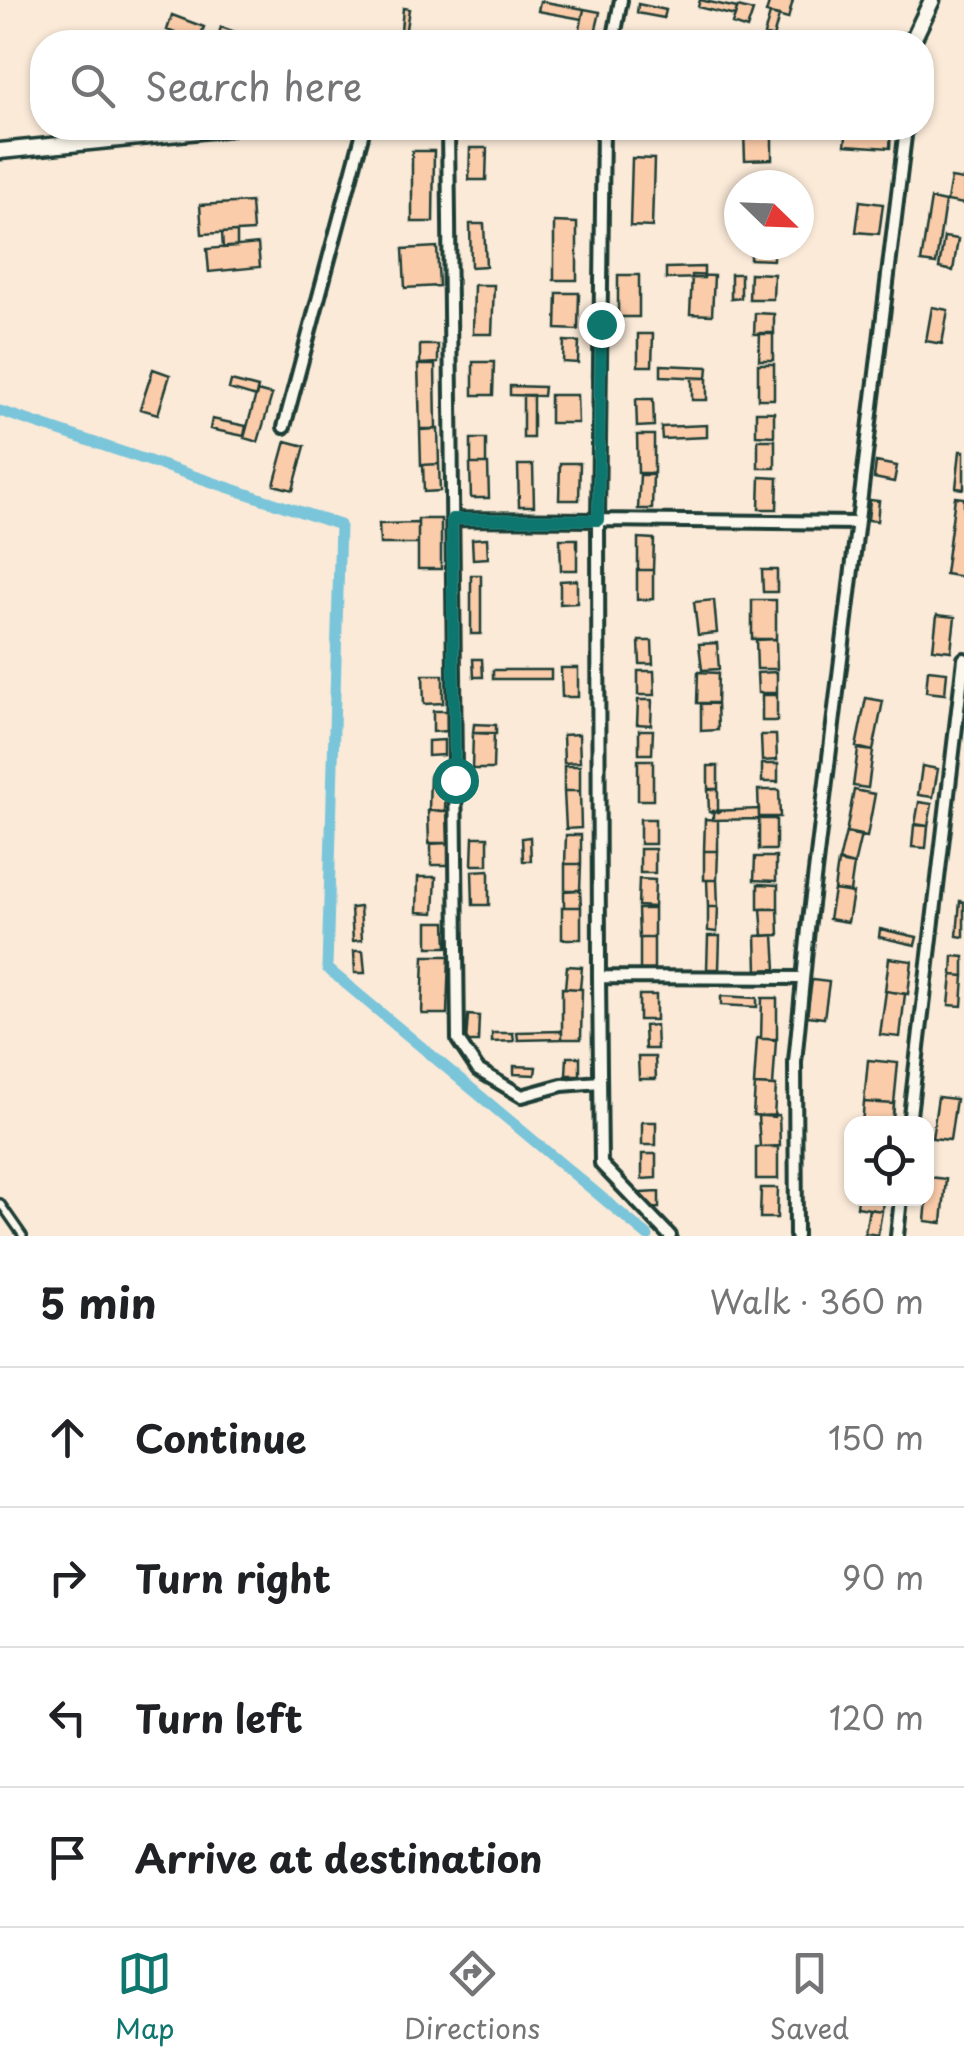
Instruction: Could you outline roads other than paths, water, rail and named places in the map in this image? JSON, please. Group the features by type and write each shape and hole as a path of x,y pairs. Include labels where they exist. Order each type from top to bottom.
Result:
{"street":[{"path":"615,30 621,0"},
{"path":"918,30 932,0"},
{"path":"0,150 104,140"},
{"path":"284,427 361,140"},
{"path":"448,140 458,1040 478,1070 522,1096 562,1085 600,1082"},
{"path":"603,140 598,520 602,1164 670,1236"},
{"path":"796,1236 796,1062 803,978 905,140"},
{"path":"452,519 857,523"},
{"path":"910,1116 964,659"},
{"path":"599,976 803,978"},
{"path":"897,1236 900,1206"}],"lane":[{"path":"0,1204 23,1236"}],"waterway":[{"path":"0,411 340,525 327,968 648,1236"}]}
